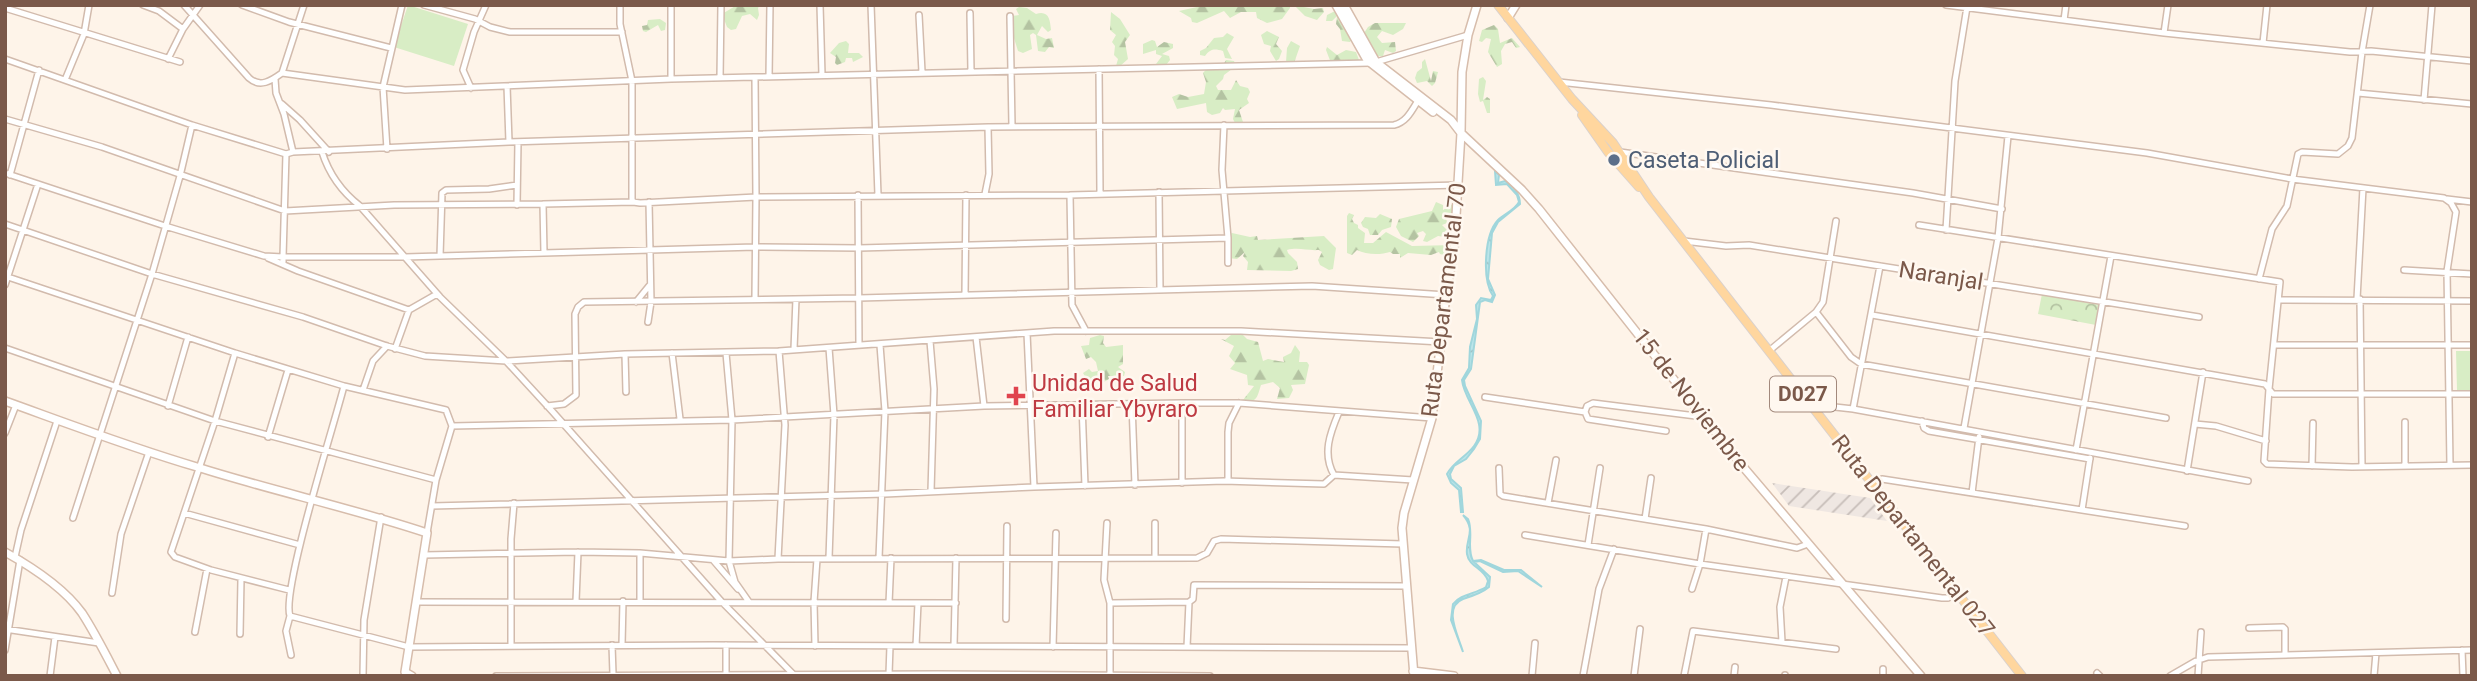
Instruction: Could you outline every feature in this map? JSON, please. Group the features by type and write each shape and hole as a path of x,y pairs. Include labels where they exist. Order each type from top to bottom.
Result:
{"main road":[{"name":"Ruta Departamental 027","path":"1498,5 1572,99 1608,152 1649,197 2022,676"},
{"name":"Ruta Departamental 027","path":"1572,99 1620,152 1649,197"}],"street":[{"path":"65,80 84,34 89,5"},
{"path":"143,5 159,11 183,29"},
{"path":"184,5 255,83 261,84 282,74 304,5"},
{"path":"168,60 183,29 200,5"},
{"path":"242,5 299,24 391,48"},
{"path":"387,149 383,87 402,5"},
{"path":"424,5 510,32 622,32"},
{"path":"471,88 463,70 474,32 486,5"},
{"path":"620,5 622,32 632,81 631,187 634,202"},
{"path":"671,5 671,79"},
{"path":"720,78 721,5"},
{"path":"769,77 770,5"},
{"path":"820,5 822,75"},
{"path":"871,5 878,195"},
{"path":"1336,5 1362,54 1373,62"},
{"path":"1344,5 1373,62"},
{"name":"Ruta Departamental 70","path":"1413,673 1403,544 1404,513 1432,418 1454,249 1459,185 1462,72 1477,5"},
{"path":"1508,18 1516,5"},
{"path":"1946,5 2164,33 2472,61"},
{"path":"2064,20 2066,5"},
{"path":"2164,33 2168,5"},
{"path":"2263,43 2267,5"},
{"path":"2259,279 2272,229 2287,206 2298,154 2338,154 2348,146 2355,120 2370,5"},
{"path":"2424,100 2432,5"},
{"path":"1946,230 1955,81 1967,7"},
{"path":"5,8 180,62"},
{"path":"970,13 971,71"},
{"path":"919,15 922,72"},
{"path":"1010,16 1012,126"},
{"path":"282,74 405,90 671,79 1373,62 1468,36"},
{"path":"5,59 192,125 289,153 509,142 1012,126 1394,125 1407,118 1419,99"},
{"name":"15 de Noviembre","path":"1373,62 1419,99 1451,120 1539,209 1808,544 1921,676"},
{"path":"1099,69 1100,192"},
{"path":"39,70 8,174 264,256 409,310"},
{"path":"755,78 755,298"},
{"path":"275,79 289,153 283,264"},
{"path":"1559,82 1771,105 2147,153 2292,179 2472,202"},
{"path":"507,86 509,142"},
{"path":"2358,93 2472,104"},
{"path":"279,101 300,120 325,152 332,176 437,294 506,361 681,558 794,675"},
{"path":"5,118 102,147 285,211 360,206 517,205 756,197 1070,195 1100,192 1459,185"},
{"path":"73,518 152,274 192,125"},
{"path":"1224,125 1223,189 1228,263"},
{"path":"985,194 989,174 988,127"},
{"path":"1964,428 1991,285 2002,209 2008,136"},
{"path":"517,205 518,142"},
{"path":"1620,152 2002,209"},
{"path":"5,285 38,184"},
{"path":"440,256 442,192 517,185"},
{"path":"2362,467 2359,299 2363,188"},
{"path":"1159,192 1160,290"},
{"path":"858,195 859,345"},
{"path":"965,295 966,195"},
{"path":"1070,195 1072,305 1086,331"},
{"path":"2445,199 2456,212 2447,272 2450,465"},
{"path":"648,322 651,302 649,202"},
{"path":"542,204 544,253"},
{"path":"1769,351 1816,313 1823,302 1836,221"},
{"path":"5,224 152,274 303,317 395,349 425,356 506,361 625,354 779,351 1086,331 1241,331 1441,342"},
{"path":"1919,225 2280,282 2269,389 2264,461 2267,464 2362,467 2472,464"},
{"path":"264,256 405,257 1228,238"},
{"name":"Naranjal","path":"1683,241 1726,246 1749,244 2199,317"},
{"path":"2076,450 2111,256"},
{"path":"1853,409 1880,266"},
{"path":"2404,270 2472,274"},
{"path":"6,277 288,370 446,410 452,426 425,530 407,675"},
{"path":"636,302 651,283"},
{"path":"547,406 564,404 576,395 575,314 584,302 1312,286 1446,295"},
{"path":"395,349 409,310 437,294"},
{"path":"794,349 796,299"},
{"path":"2279,300 2472,301"},
{"path":"1816,313 1851,358 1862,365 2166,418"},
{"path":"1872,315 2265,384 2273,394 2472,394"},
{"path":"1027,333 1034,487"},
{"path":"167,406 188,337"},
{"path":"976,337 984,406"},
{"path":"930,341 934,409 931,491"},
{"path":"879,558 885,411 880,345"},
{"path":"2274,345 2472,345"},
{"path":"363,390 373,361 387,346"},
{"path":"5,348 215,421 436,480"},
{"path":"829,348 834,415 829,558"},
{"path":"778,559 785,418 779,351"},
{"path":"235,353 171,551 172,555 207,569 289,590"},
{"path":"672,353 680,419"},
{"path":"726,353 732,420 729,561 731,572 749,602"},
{"path":"625,354 626,392"},
{"path":"268,437 288,370"},
{"path":"2187,471 2203,372"},
{"path":"291,655 286,631 290,615 289,590 344,386"},
{"path":"1485,397 1585,412"},
{"path":"5,401 149,453 425,530"},
{"path":"452,426 565,425 680,419 732,420 984,406 1182,402 1239,403 1432,418"},
{"path":"1182,402 1182,483"},
{"path":"1228,481 1229,423 1239,403"},
{"path":"1666,431 1588,419 1585,412 1587,406 1593,403 1696,416 1702,414"},
{"path":"1082,404 1085,486"},
{"path":"1132,404 1135,485"},
{"path":"5,433 16,405"},
{"path":"1815,409 1826,405 1853,409 2076,450 2090,456"},
{"path":"1334,475 1327,461 1327,450 1339,412"},
{"path":"5,650 21,530 57,421"},
{"path":"1922,421 1924,428 1929,430 2248,481"},
{"path":"2405,422 2405,466"},
{"path":"2196,424 2216,426 2266,441"},
{"path":"2312,466 2313,424"},
{"path":"1972,493 1980,432"},
{"path":"112,593 121,534 149,453"},
{"path":"2082,510 2090,456"},
{"path":"1548,503 1556,460"},
{"path":"1499,468 1500,494 1706,529 1797,548 1808,544"},
{"path":"1588,545 1600,468"},
{"path":"432,506 881,494 1228,481 1324,484 1334,475 1413,480"},
{"path":"1645,519 1651,478"},
{"path":"1872,483 1882,479 2185,526"},
{"path":"511,645 514,503"},
{"path":"184,513 300,545"},
{"path":"363,676 368,587 381,517"},
{"path":"1107,523 1104,580 1110,603 1110,675"},
{"path":"1155,523 1155,558"},
{"path":"1006,619 1007,526"},
{"path":"1692,589 1700,564 1706,529"},
{"path":"1053,647 1056,533"},
{"path":"1525,536 1942,598 1948,598 1956,592"},
{"path":"424,555 640,553 729,561 829,558 1197,558 1207,553 1214,541 1221,539 1403,544"},
{"path":"1583,676 1600,589 1614,549"},
{"path":"5,552 74,603 117,676"},
{"path":"576,601 578,552"},
{"path":"640,553 640,601"},
{"path":"888,603 891,558"},
{"path":"954,646 957,558"},
{"path":"815,646 817,559"},
{"path":"713,560 736,589 742,591"},
{"path":"195,632 207,569"},
{"path":"1782,642 1780,607 1786,576"},
{"path":"240,634 241,579"},
{"path":"1187,647 1189,602 1193,599 1194,585 1406,586"},
{"path":"622,645 623,601"},
{"path":"417,602 956,603"},
{"path":"1110,603 1189,602"},
{"path":"916,646 918,603"},
{"path":"290,615 409,647 767,645 1412,648"},
{"path":"2249,628 2283,627 2285,655"},
{"path":"1634,676 1640,629"},
{"path":"7,630 99,643"},
{"path":"1684,676 1693,631 1836,649"},
{"path":"2199,676 2201,632"},
{"path":"50,676 55,637"},
{"path":"1532,676 1535,643"},
{"path":"612,645 613,674"},
{"path":"726,645 726,675"},
{"path":"889,674 890,646"},
{"path":"2462,650 2463,676"},
{"path":"2170,676 2208,657 2472,650"},
{"path":"2374,676 2376,653"},
{"path":"1734,676 1735,667"},
{"path":"1413,673 1454,676"},
{"path":"496,676 1210,676"}],"shaded area":[{"path":"1772,483 1870,498 1887,521 1789,506"}],"green space":[{"path":"408,5 468,24 454,66 394,47"},
{"path":"737,5 760,5 759,15 757,20 750,14 742,16 736,29 731,30 722,14"},
{"path":"1195,5 1290,5 1290,8 1282,19 1267,23 1257,18 1256,12 1241,12 1230,18 1224,11 1197,23 1179,11 1197,7"},
{"path":"1294,5 1323,8 1324,12 1317,20 1305,16"},
{"path":"1027,8 1036,14 1044,13 1048,17 1051,30 1048,32 1042,26 1037,35 1046,39 1052,38 1054,48 1049,47 1045,52 1038,51 1036,35 1033,33 1030,35 1032,49 1023,53 1018,51 1006,23 1011,16 1019,15 1016,9"},
{"path":"1337,10 1340,20 1353,37 1350,42 1342,41 1340,29 1336,24 1337,16 1332,21 1326,21 1327,15"},
{"path":"1111,12 1120,19 1130,35 1125,42 1128,59 1119,67 1116,66 1118,59 1114,55 1115,46 1112,42 1116,35 1110,30"},
{"path":"660,19 666,23 665,30 661,31 658,25 643,31 642,26 647,25 648,20"},
{"path":"1375,23 1406,23 1403,29 1393,35 1382,31 1377,37 1382,43 1395,42 1396,51 1393,53 1385,50 1383,56 1376,56 1362,36 1368,27"},
{"path":"1494,25 1498,29 1500,43 1512,38 1520,47 1516,48 1512,42 1505,44 1501,51 1502,64 1497,67 1488,52 1491,39 1479,41 1482,30"},
{"path":"1267,31 1279,37 1276,44 1282,51 1276,61 1270,51 1271,46 1264,44 1261,35"},
{"path":"1227,33 1234,37 1227,49 1232,59 1225,58 1223,51 1218,50 1211,50 1205,56 1200,55 1200,51 1214,38 1223,37"},
{"path":"1152,40 1157,47 1164,42 1173,44 1173,48 1162,54 1169,56 1170,60 1166,65 1156,64 1162,56 1156,54 1156,50 1143,54 1143,44"},
{"path":"846,41 849,44 848,53 859,53 863,57 853,62 852,58 846,58 845,62 837,65 836,57 830,53 839,43"},
{"path":"1291,41 1300,46 1294,63 1286,62 1287,48"},
{"path":"1327,47 1337,55 1346,50 1356,52 1359,60 1354,63 1346,60 1331,63"},
{"path":"1425,59 1431,81 1433,71 1438,72 1432,86 1427,81 1417,83 1415,78"},
{"path":"1226,60 1234,61 1236,66 1224,75 1216,86 1218,90 1231,90 1236,80 1240,86 1248,88 1249,103 1239,110 1243,122 1236,125 1233,119 1235,109 1223,108 1220,113 1212,115 1207,112 1206,103 1177,109 1172,97 1179,94 1188,97 1204,94 1206,82 1203,73 1212,63 1223,65"},
{"path":"1483,77 1486,81 1483,100 1487,97 1490,99 1490,113 1487,113 1483,101 1480,102 1478,94 1479,79"},
{"path":"1458,201 1461,216 1450,213 1446,216 1447,223 1442,225 1446,229 1459,221 1462,225 1458,239 1438,236 1427,242 1423,241 1426,234 1423,231 1417,233 1419,236 1413,242 1401,236 1396,227 1399,219 1432,211 1436,202 1443,205 1443,210"},
{"path":"1349,213 1354,215 1354,223 1365,233 1364,243 1373,243 1386,232 1412,246 1454,245 1452,257 1439,252 1431,255 1408,253 1400,258 1400,254 1390,252 1374,254 1357,250 1352,255 1347,253"},
{"path":"1380,214 1392,219 1391,227 1382,230 1378,235 1370,235 1361,223 1365,217 1376,218"},
{"path":"1232,233 1257,236 1258,240 1324,236 1336,248 1333,269 1329,270 1320,265 1318,260 1322,252 1319,250 1295,249 1287,250 1297,262 1298,269 1247,270 1248,262 1243,256 1245,252 1237,259 1228,258 1226,247 1231,241 1229,235"},
{"path":"2042,294 2100,305 2096,325 2038,314"},
{"path":"1231,335 1243,335 1258,342 1263,361 1268,359 1284,362 1283,357 1291,353 1295,345 1300,352 1299,362 1307,362 1309,365 1305,384 1291,385 1293,390 1289,398 1277,399 1280,388 1273,382 1261,385 1255,399 1247,403 1243,400 1254,386 1248,385 1247,375 1230,369 1235,363 1229,356 1234,346 1221,339 1225,340"},
{"path":"1104,336 1103,343 1106,347 1123,345 1123,364 1118,367 1125,372 1124,376 1108,376 1109,379 1104,382 1087,380 1083,373 1089,369 1092,372 1098,371 1096,362 1091,357 1086,359 1081,346 1089,345 1090,338"},
{"path":"2456,351 2472,351 2472,390 2457,390"}],"water":[{"path":"1495,171 1499,175 1498,183 1505,181 1511,185 1517,193 1520,204 1498,222 1492,233 1488,279 1495,295 1492,302 1480,302 1471,369 1464,380 1481,421 1480,439 1466,459 1454,466 1450,474 1451,479 1461,488 1461,512 1459,490 1451,483 1447,474 1453,466 1474,446 1480,429 1462,380 1469,368 1470,347 1477,319 1476,305 1481,298 1491,300 1493,296 1487,279 1487,246 1493,227 1498,220 1519,202 1517,195 1507,184 1496,185"},
{"path":"1470,530 1473,561 1481,560 1504,570 1521,570 1542,587 1518,571 1503,572 1480,561 1474,562 1490,577 1489,587 1463,599 1454,609 1454,623 1463,652 1451,620 1453,604 1460,598 1486,587 1488,581 1467,554"}],"place":[{"name":"Caseta Policial","path":"1614,160"},
{"name":"Unidad de Salud Familiar Ybyraro","path":"1016,396"}]}
